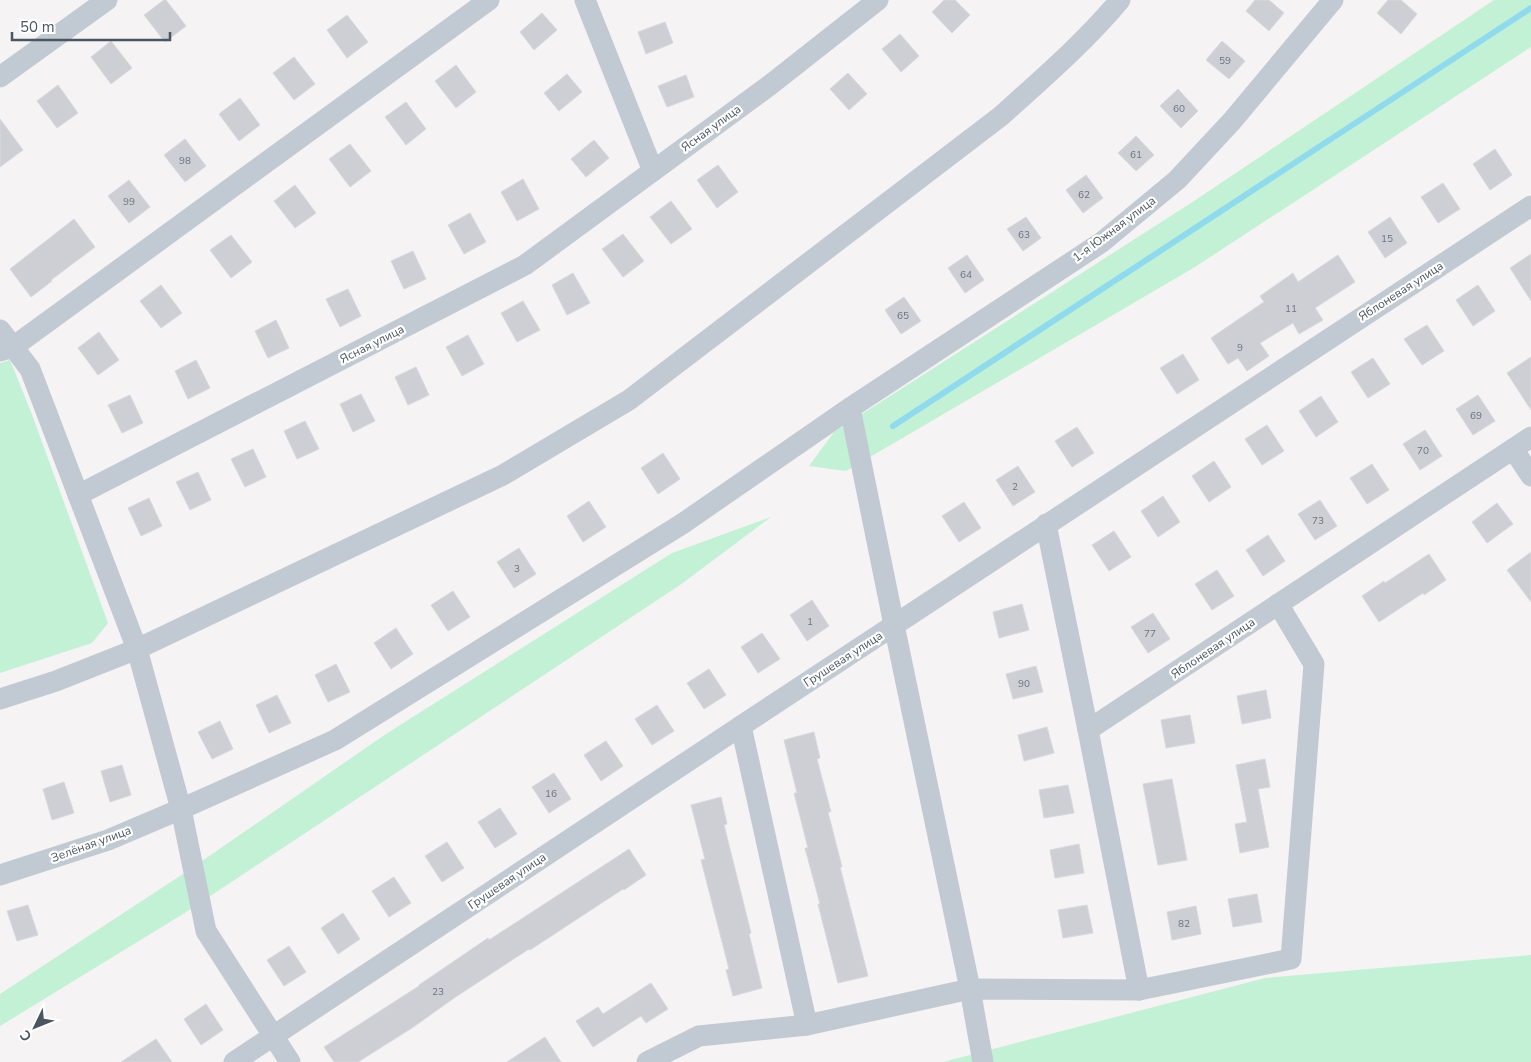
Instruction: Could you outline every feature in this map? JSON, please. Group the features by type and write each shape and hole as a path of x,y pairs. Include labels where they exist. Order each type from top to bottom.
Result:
{"street":[{"path":"0,77 107,0"},
{"path":"7,349 489,0"},
{"path":"585,0 653,171"},
{"name":"Ясная улица","path":"78,495 525,265 770,86 878,0"},
{"path":"0,699 56,681 137,649 503,475 629,400 1002,116 1108,15 1120,0"},
{"name":"1-я Южная улица","path":"181,809 335,740 682,524 850,408 1102,242 1177,180 1232,121 1333,0"},
{"name":"Яблоневая улица","path":"894,625 1531,206"},
{"path":"0,330 7,349 30,369 137,649 181,809 206,931 290,1062"},
{"path":"850,408 970,989 983,1062"},
{"name":"Яблоневая улица","path":"1088,730 1531,437"},
{"path":"1513,449 1531,476"},
{"path":"1046,524 1138,990"},
{"path":"647,1062 699,1036 807,1025 970,989 1138,990 1291,959 1314,664 1278,604"},
{"name":"Грушевая улица","path":"234,1062 894,625"},
{"path":"741,726 807,1025"},
{"name":"Зелёная улица","path":"0,875 108,840 181,809"}],"green space":[{"path":"1494,0 1531,0 1531,47 1195,267 846,471 809,466 834,432 1194,201"},
{"path":"10,360 31,412 108,623 92,643 0,673 0,363"},
{"path":"771,517 680,585 183,914 0,1026 0,994 189,870 386,734 672,553"},
{"path":"1531,955 1531,1062 943,1062 1265,978"}],"building":[{"path":"166,0 186,26 165,42 144,15"},
{"path":"944,0 955,0 970,15 952,33 932,12"},
{"path":"1255,0 1269,0 1284,13 1269,31 1246,11"},
{"path":"1388,0 1401,0 1417,14 1401,34 1377,13"},
{"path":"542,13 557,30 534,50 520,32"},
{"path":"347,15 368,42 347,58 327,30"},
{"path":"665,22 673,43 646,54 638,32"},
{"path":"900,34 919,56 901,72 882,49"},
{"path":"111,41 132,68 111,84 91,57"},
{"path":"1222,41 1245,61 1229,79 1206,60"},
{"path":"294,57 315,84 294,100 273,73"},
{"path":"456,65 476,92 456,108 435,81"},
{"path":"848,73 867,94 849,110 830,89"},
{"path":"567,74 582,92 559,111 544,93"},
{"path":"686,75 694,97 667,107 658,86"},
{"path":"58,85 78,113 57,128 37,101"},
{"path":"1178,89 1198,111 1181,128 1160,106"},
{"path":"240,98 260,125 239,141 219,114"},
{"path":"406,102 426,129 406,145 385,117"},
{"path":"0,119 23,150 0,167"},
{"path":"1136,136 1154,155 1136,171 1118,153"},
{"path":"185,139 206,166 185,182 164,155"},
{"path":"594,140 609,158 586,177 571,159"},
{"path":"350,144 371,171 350,187 329,159"},
{"path":"1495,149 1512,175 1490,190 1473,164"},
{"path":"718,165 738,192 717,208 697,180"},
{"path":"1086,175 1103,198 1083,213 1066,190"},
{"path":"523,179 539,209 517,221 501,192"},
{"path":"129,180 150,207 129,223 108,196"},
{"path":"1443,183 1460,209 1438,223 1421,197"},
{"path":"295,185 316,213 295,228 274,201"},
{"path":"671,201 692,229 671,244 650,217"},
{"path":"470,213 486,242 464,254 448,225"},
{"path":"1026,217 1041,238 1023,251 1007,229"},
{"path":"1390,217 1407,243 1385,258 1368,232"},
{"path":"74,219 95,247 31,297 10,269"},
{"path":"623,234 644,261 623,277 602,249"},
{"path":"231,235 252,262 231,278 210,250"},
{"path":"413,251 426,279 404,289 391,261"},
{"path":"1531,254 1531,301 1510,268"},
{"path":"967,255 984,280 965,293 948,268"},
{"path":"1338,255 1355,282 1315,308 1323,320 1299,334 1293,323 1260,343 1269,356 1247,371 1238,358 1228,364 1211,338 1264,302 1260,296 1293,273 1298,282"},
{"path":"573,273 590,303 567,315 552,285"},
{"path":"161,285 182,313 161,328 140,301"},
{"path":"1478,285 1495,311 1473,326 1456,300"},
{"path":"348,289 361,316 340,327 326,299"},
{"path":"904,297 921,321 901,334 885,310"},
{"path":"523,301 540,330 517,342 501,313"},
{"path":"276,320 289,348 268,358 255,331"},
{"path":"1427,325 1444,351 1422,365 1404,339"},
{"path":"99,332 119,360 98,375 78,348"},
{"path":"468,335 484,364 462,376 446,347"},
{"path":"1183,354 1199,380 1177,394 1160,368"},
{"path":"1531,357 1531,410 1507,373"},
{"path":"1373,358 1390,384 1368,398 1351,372"},
{"path":"196,360 210,388 188,399 175,371"},
{"path":"416,367 429,395 408,405 395,377"},
{"path":"361,394 375,421 353,432 340,404"},
{"path":"130,395 143,423 122,433 108,405"},
{"path":"1478,395 1495,421 1473,435 1456,409"},
{"path":"1321,396 1338,422 1316,437 1299,411"},
{"path":"305,421 319,449 297,459 284,431"},
{"path":"1267,425 1284,451 1262,465 1245,439"},
{"path":"1077,427 1094,453 1072,467 1055,441"},
{"path":"1425,430 1442,456 1420,470 1403,444"},
{"path":"253,449 266,477 245,487 231,459"},
{"path":"663,453 680,479 658,494 641,468"},
{"path":"1214,461 1231,487 1209,502 1192,476"},
{"path":"1372,464 1389,490 1367,504 1350,478"},
{"path":"1018,466 1035,492 1013,506 996,480"},
{"path":"198,472 211,500 190,510 176,482"},
{"path":"1163,496 1180,522 1158,537 1141,511"},
{"path":"149,498 162,526 141,536 128,508"},
{"path":"1320,500 1337,526 1315,540 1298,514"},
{"path":"589,501 606,527 583,542 567,516"},
{"path":"964,502 981,528 959,542 942,516"},
{"path":"1497,503 1513,524 1487,543 1472,522"},
{"path":"1114,531 1131,557 1109,571 1092,545"},
{"path":"1268,535 1285,561 1263,576 1246,550"},
{"path":"519,548 536,574 514,588 497,562"},
{"path":"1531,552 1531,602 1507,570"},
{"path":"1429,554 1446,580 1379,622 1362,596"},
{"path":"1217,570 1234,596 1212,610 1195,584"},
{"path":"453,591 470,617 448,631 431,605"},
{"path":"812,600 829,626 807,641 790,615"},
{"path":"1022,604 1029,630 999,638 993,612"},
{"path":"1153,613 1170,639 1148,653 1131,627"},
{"path":"396,628 413,654 391,669 374,643"},
{"path":"762,633 780,659 758,673 741,647"},
{"path":"336,664 350,692 328,702 315,675"},
{"path":"1036,666 1043,692 1013,699 1006,674"},
{"path":"709,669 726,695 704,709 687,683"},
{"path":"1266,690 1271,718 1242,724 1237,696"},
{"path":"277,695 291,723 269,733 256,705"},
{"path":"657,705 674,731 652,745 635,719"},
{"path":"1190,715 1195,743 1166,748 1161,720"},
{"path":"220,721 233,749 212,759 198,732"},
{"path":"1047,727 1054,753 1024,761 1018,735"},
{"path":"814,732 820,758 817,759 831,812 828,812 842,867 840,867 868,976 838,983 805,848 808,848 794,793 797,793 784,740"},
{"path":"606,741 623,766 601,781 584,755"},
{"path":"1265,759 1270,787 1258,789 1269,847 1240,853 1235,824 1247,822 1236,765"},
{"path":"122,765 131,795 110,802 101,771"},
{"path":"554,773 571,799 549,813 532,787"},
{"path":"1172,779 1187,860 1158,865 1143,784"},
{"path":"64,782 74,813 52,820 43,789"},
{"path":"1068,785 1074,813 1044,818 1039,790"},
{"path":"721,797 727,824 724,825 751,933 749,934 762,988 733,996 726,970 729,969 701,860 705,859 691,805"},
{"path":"500,808 517,834 495,848 478,822"},
{"path":"447,842 464,868 442,882 425,856"},
{"path":"1079,844 1084,873 1055,878 1050,850"},
{"path":"629,849 646,875 529,949 358,1062 334,1062 324,1047 419,986 488,938 489,940"},
{"path":"394,877 411,903 389,917 372,891"},
{"path":"1257,894 1262,922 1233,927 1228,899"},
{"path":"28,905 38,935 17,941 7,911"},
{"path":"1087,905 1093,933 1063,938 1058,910"},
{"path":"1196,906 1201,934 1172,940 1167,912"},
{"path":"343,913 360,939 338,954 321,928"},
{"path":"289,946 306,972 284,986 267,960"},
{"path":"651,983 668,1009 646,1023 641,1016 593,1047 576,1021 598,1007 603,1014"},
{"path":"206,1004 223,1030 201,1045 184,1019"},
{"path":"545,1037 561,1062 507,1062"},
{"path":"156,1039 172,1062 121,1062"}],"waterway":[{"path":"893,426 1531,8"}]}
